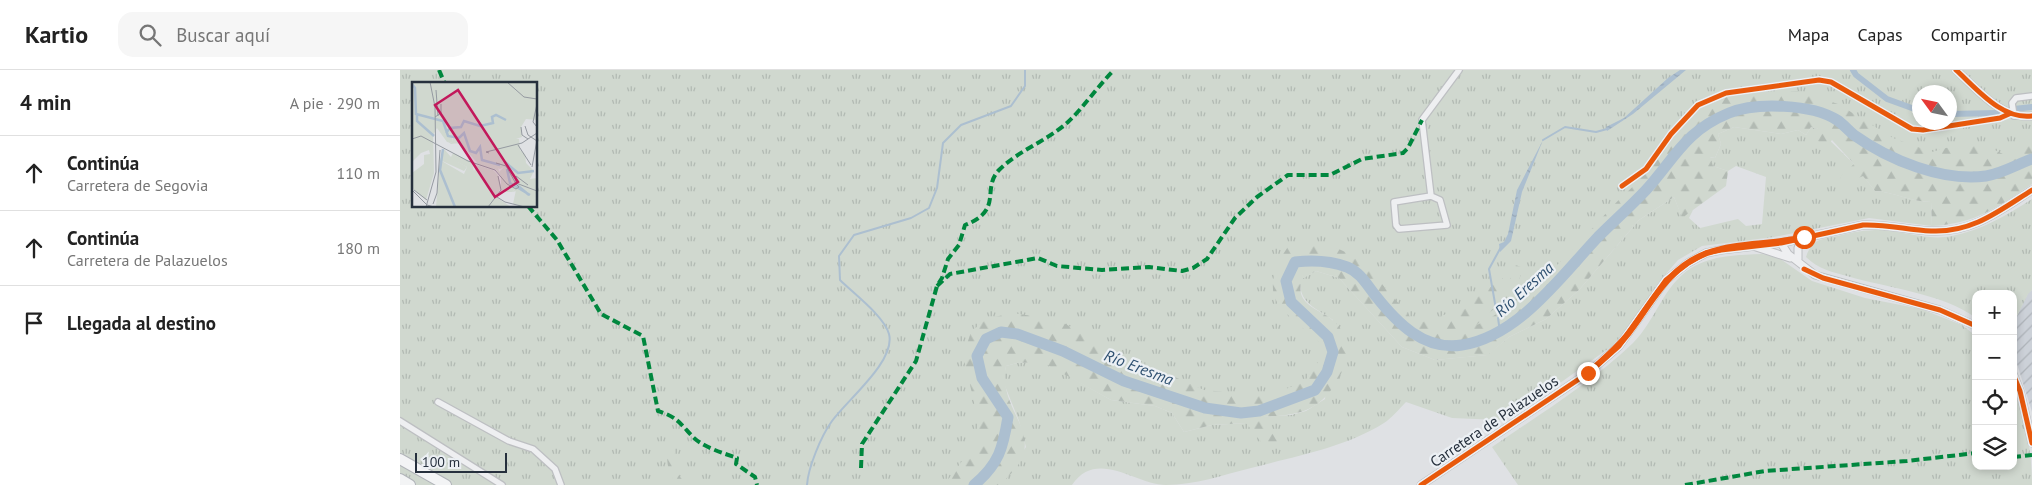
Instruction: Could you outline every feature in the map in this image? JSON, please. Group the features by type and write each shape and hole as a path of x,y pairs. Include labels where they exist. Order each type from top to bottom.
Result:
{"highway":[{"path":"400,459 446,485"},
{"path":"400,479 410,485"}],"street":[{"path":"1431,196 1422,120 1459,70"},
{"path":"1956,70 2011,115"},
{"path":"1622,186 1646,170 1676,128 1698,105 1734,92 1820,80 1831,82 1912,129 1924,130 2011,115 2032,116"},
{"path":"2011,115 2012,103 2016,98 2032,96"},
{"path":"1750,246 1782,242 1849,227 1876,224 1933,231 1965,229 1978,224 2032,190"},
{"path":"1431,196 1440,200 1447,225 1399,229 1396,225 1394,202 1431,196"},
{"path":"1796,260 1804,237"},
{"path":"1782,242 1804,269 1823,278 1940,310 1972,324"},
{"path":"1750,246 1796,260"},
{"name":"Carretera de Palazuelos","path":"1420,485 1588,373 1619,346 1672,274 1706,254 1750,246"},
{"path":"2015,380 2020,391 2032,443"},
{"path":"438,402 509,441 534,449 555,469 561,485"},
{"path":"400,420 502,485"}],"shaded area":[{"path":"2032,290 2032,412 2017,364 2017,316 2028,293"}],"green space":[{"path":"400,70 2032,70 2032,159 1987,176 1836,120 1732,112 1542,298 1441,347 1330,264 1286,281 1317,324 1327,372 1259,411 1017,334 995,395 974,485 400,485"},
{"path":"1799,91 1838,104 1893,138 1932,152 1974,140 2005,155 2017,150 2020,141 2027,144 2032,135 2032,184 1997,207 1974,218 1947,225 1932,226 1931,202 1875,191 1863,176 1845,184 1840,177 1854,164 1832,140 1825,148 1816,139 1818,129 1811,127 1806,135 1798,130 1781,134 1734,127 1718,134 1721,144 1715,158 1710,157 1713,166 1728,171 1726,186 1682,218 1674,197 1639,220 1579,290 1546,319 1509,337 1488,355 1435,360 1402,347 1339,278 1316,271 1302,279 1300,288 1302,296 1308,304 1338,325 1346,342 1346,360 1334,386 1327,395 1311,408 1294,414 1263,417 1278,442 1267,449 1246,423 1212,425 1184,432 1172,413 1155,406 1111,400 1042,362 1017,363 1006,366 1005,384 1025,439 1024,453 1016,468 999,485 944,485 978,440 978,418 963,356 971,332 986,319 1012,313 1058,320 1114,350 1204,390 1269,396 1305,381 1318,362 1320,343 1284,311 1274,295 1273,279 1275,272 1290,244 1323,242 1361,259 1416,324 1462,309 1502,278 1509,285 1513,264 1521,267 1517,286 1505,300 1477,325 1515,302 1549,273 1639,180 1679,129 1697,112 1729,96 1749,93"},
{"path":"1734,127 1781,134 1798,130 1806,135 1811,127 1818,129 1854,164 1875,191 1931,202 1932,226 1869,218 1774,237 1702,246 1678,260 1659,282 1629,327 1612,346 1560,383 1499,420 1452,418 1406,402 1384,423 1353,439 1302,455 1198,481 1166,485 1117,471 1093,469 1082,474 1072,485 999,485 1026,447 1019,421 1003,381 1006,366 1042,361 1111,400 1155,406 1172,413 1184,432 1212,425 1246,423 1263,417 1291,415 1306,411 1325,399 1333,320 1309,304 1302,293 1301,279 1316,271 1339,278 1402,347 1435,360 1487,355 1509,337 1546,319 1579,290 1639,220 1674,197 1682,217 1693,210 1689,218 1700,228 1738,219 1746,226 1762,224 1766,177 1736,166 1728,171 1713,166 1709,157 1715,158 1721,144 1718,134"},
{"path":"2032,199 2032,290 2017,316 2017,290 1972,290 1972,316 1931,297 1831,271 1820,267 1806,257 1814,243 1827,238 1869,230 1898,232 1925,237 1952,236 1974,230 2013,211"},
{"path":"1762,254 1779,258 1812,281 1865,298 1921,309 1962,325 1972,333 1972,470 2017,470 2017,400 2027,436 2031,460 2032,485 1518,485 1492,447 1565,398 1617,358 1641,334 1666,294 1681,275 1708,260 1735,255"},
{"path":"675,443 674,470 687,485 678,485 669,471 667,444"}],"water":[{"path":"1680,70 1686,70 1633,114 1607,131 1606,127 1624,118 1668,78"},
{"path":"1543,140 1522,192 1511,241 1500,252 1499,244 1504,242 1508,234 1517,190"}],"waterway":[{"path":"807,485 812,461 828,427 878,368 889,345 889,334 881,320 868,305 840,280 839,256 854,235 911,218 929,208 937,188 943,143 961,125 1011,106 1025,86 1025,70"},
{"path":"1853,70 1856,75 1887,99 1912,108"},
{"name":"Río Eresma","path":"974,485 989,470 998,455 1002,447 1008,417 982,378 977,356 986,339 1001,332 1017,334 1063,351 1124,381 1205,408 1241,413 1259,411 1315,390 1327,372 1333,352 1328,337 1291,302 1286,281 1295,262 1328,262 1352,269 1363,279 1383,305 1402,325 1435,344 1448,346 1462,345 1483,339 1502,330 1538,302 1598,237 1646,190 1691,137 1714,120 1740,109 1784,106 1826,115 1837,120 1854,135 1883,153 1917,167 1952,176 1992,175 2032,159"},
{"path":"2014,109 2032,107"},
{"path":"1957,114 1997,113"},
{"path":"1543,140 1565,127 1596,132 1607,129"},
{"path":"1496,309 1489,269 1501,247"},
{"path":"1498,318 1500,332"}],"marked path":[{"path":"439,70 444,82"},
{"path":"861,468 862,444 916,361 937,286 942,278 948,259 959,245 965,225 977,219 988,206 994,177 1007,163 1068,122 1114,70"},
{"path":"937,286 950,274 1038,258 1057,266 1102,270 1149,267 1182,271 1193,268 1207,259 1235,218 1257,197 1288,175 1330,175 1362,159 1403,153 1408,148 1422,120"},
{"path":"530,208 557,240 601,314 643,336 658,411 670,415 701,443 737,458 736,464 755,477 757,485"},
{"path":"1685,485 1765,471 1907,461 1972,453"},
{"path":"2017,457 2032,455"}],"cycle path":[{"path":"1956,70 1981,94 2000,108 2021,116 2032,116"},
{"path":"1622,186 1646,169 1671,134 1698,105 1726,93 1819,80 1831,82 1912,129 1923,130 2000,118 2009,114"},
{"path":"1421,485 1588,373 1619,346 1666,280 1688,263 1706,253 1781,243 1863,225 1946,231 1985,219 2032,190"},
{"path":"1804,269 1823,278 1940,310 1972,324"},
{"path":"2015,380 2020,391 2032,443"}],"route":[{"path":"1588,373 1619,346 1666,280 1688,263 1706,254 1734,247 1782,243 1804,237"}]}
